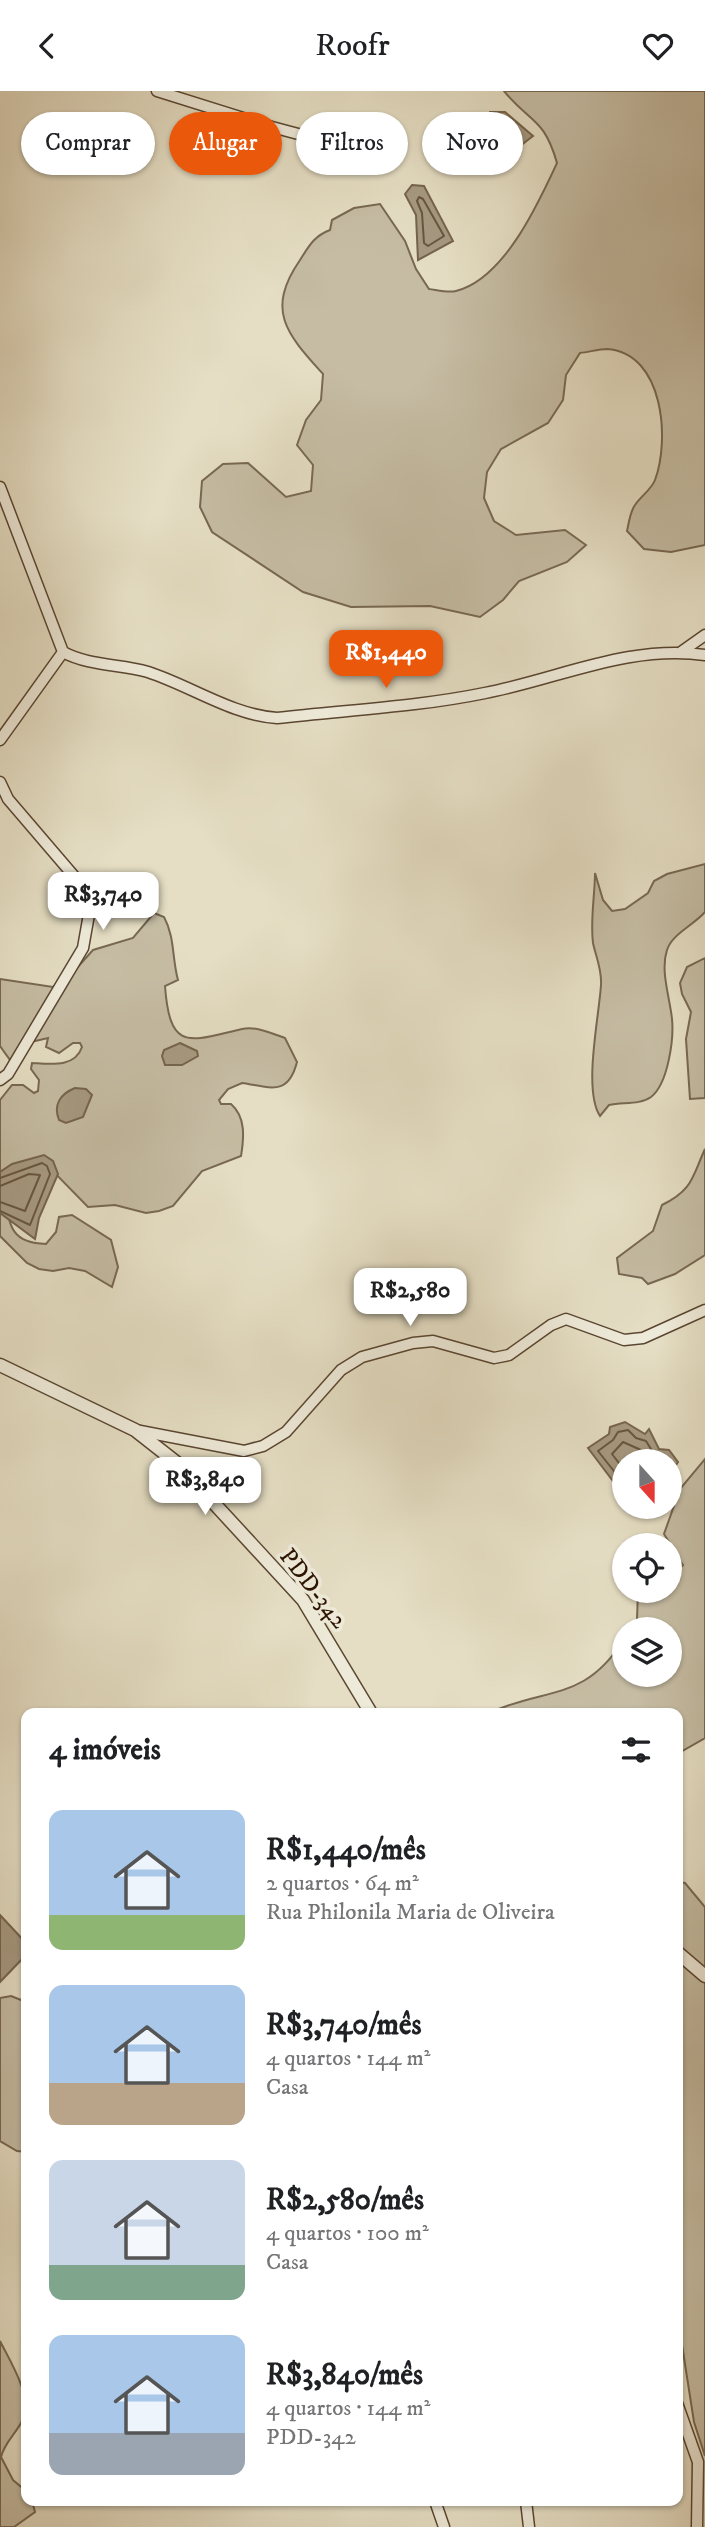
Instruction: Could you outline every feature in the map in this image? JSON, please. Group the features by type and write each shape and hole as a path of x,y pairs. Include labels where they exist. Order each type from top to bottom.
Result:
{"street":[{"path":"157,91 296,133"},
{"path":"0,487 63,652 77,659 148,673 253,713 277,718 481,694 638,654 681,652 705,655"},
{"path":"681,652 705,635"},
{"path":"0,753 1,738 63,652"},
{"path":"0,782 8,799 85,889 91,903 83,948 8,1074 0,1080"},
{"path":"135,1430 244,1451 263,1446 286,1432 341,1370 362,1357 433,1341 494,1358 509,1355 566,1319 624,1340 643,1338 705,1310"},
{"name":"PDD-342","path":"0,1365 135,1430 177,1463 303,1600 368,1708"},
{"path":"683,1957 705,1976"},
{"path":"683,2420 698,2462 697,2527"},
{"path":"437,2506 444,2527"},
{"path":"527,2506 529,2527"}],"shaded area":[{"path":"504,91 705,91 705,545 671,552 644,549 627,531 633,508 651,487 660,463 662,443 658,401 641,366 626,354 601,349 580,353 566,375 563,400 548,423 501,449 487,472 484,498 494,521 516,535 565,530 586,545 567,562 519,581 503,600 480,617 430,606 351,607 303,592 212,532 200,507 202,481 223,464 248,463 286,497 311,491 313,465 297,445 306,420 321,400 323,374 291,334 282,308 289,278 312,242 330,230 332,220 354,208 380,204 405,241 416,269 429,289 453,292 473,284 504,256 540,199 557,163 541,128"},
{"path":"705,864 705,912 678,934 670,944 665,958 672,1028 669,1061 662,1082 647,1100 609,1105 600,1116 595,1104 592,1072 601,985 592,935 595,873 603,900 612,911 625,909 648,893 654,881 667,874"},
{"path":"154,913 164,917 172,940 178,980 165,986 172,1023 178,1032 186,1037 196,1038 247,1028 285,1038 297,1062 289,1081 277,1087 242,1083 228,1089 219,1100 221,1104 231,1104 242,1121 241,1156 202,1171 173,1206 159,1211 146,1213 115,1205 88,1207 48,1166 0,1177 0,1100 12,1085 23,1085 34,1093 38,1091 39,1080 31,1069 32,1063 68,1062 79,1054 82,1047 80,1043 73,1043 59,1053 46,1047 48,1038 31,1042 10,1060 0,1046 0,979 53,987 76,969 93,950 133,938"},
{"path":"705,958 705,1098 690,1099 686,1039 691,1012 680,983 687,967"},
{"path":"705,1149 705,1255 675,1274 648,1284 642,1278 619,1274 617,1258 653,1231 662,1205 686,1188"},
{"path":"0,1194 5,1198 11,1225 19,1237 26,1241 46,1244 56,1232 59,1217 72,1215 111,1240 118,1267 112,1287 85,1271 69,1268 53,1271 39,1269 27,1263 0,1236"},
{"path":"705,1459 705,1738 683,1751 683,1708 502,1708 580,1683 612,1656 612,1687 682,1687 682,1617 637,1617 638,1603 682,1603 682,1533 664,1533 669,1519 682,1519 682,1487"},
{"path":"683,1883 705,1907 705,2456 694,2422 683,2351"},
{"path":"11,1996 21,2000 21,2151 0,2141 0,1998"},
{"path":"0,2341 21,2384 21,2422 1,2457 13,2480 21,2487 21,2506 33,2506 35,2512 14,2527 0,2527"}],"water":[{"path":"523,127 533,136 523,144"},
{"path":"412,185 424,186 453,241 418,260 416,215 405,194"},
{"path":"180,1043 197,1051 198,1056 182,1065 165,1065 162,1056 164,1050"},
{"path":"75,1088 86,1089 92,1095 83,1117 66,1123 59,1120 57,1105 65,1093"},
{"path":"44,1155 53,1161 58,1174 39,1218 35,1239 0,1213 0,1172 12,1164"},
{"path":"625,1422 645,1434 649,1429 659,1449 612,1449 612,1480 588,1448 609,1434 610,1427"},
{"path":"0,1915 21,1938 21,1960 0,1982"}]}
